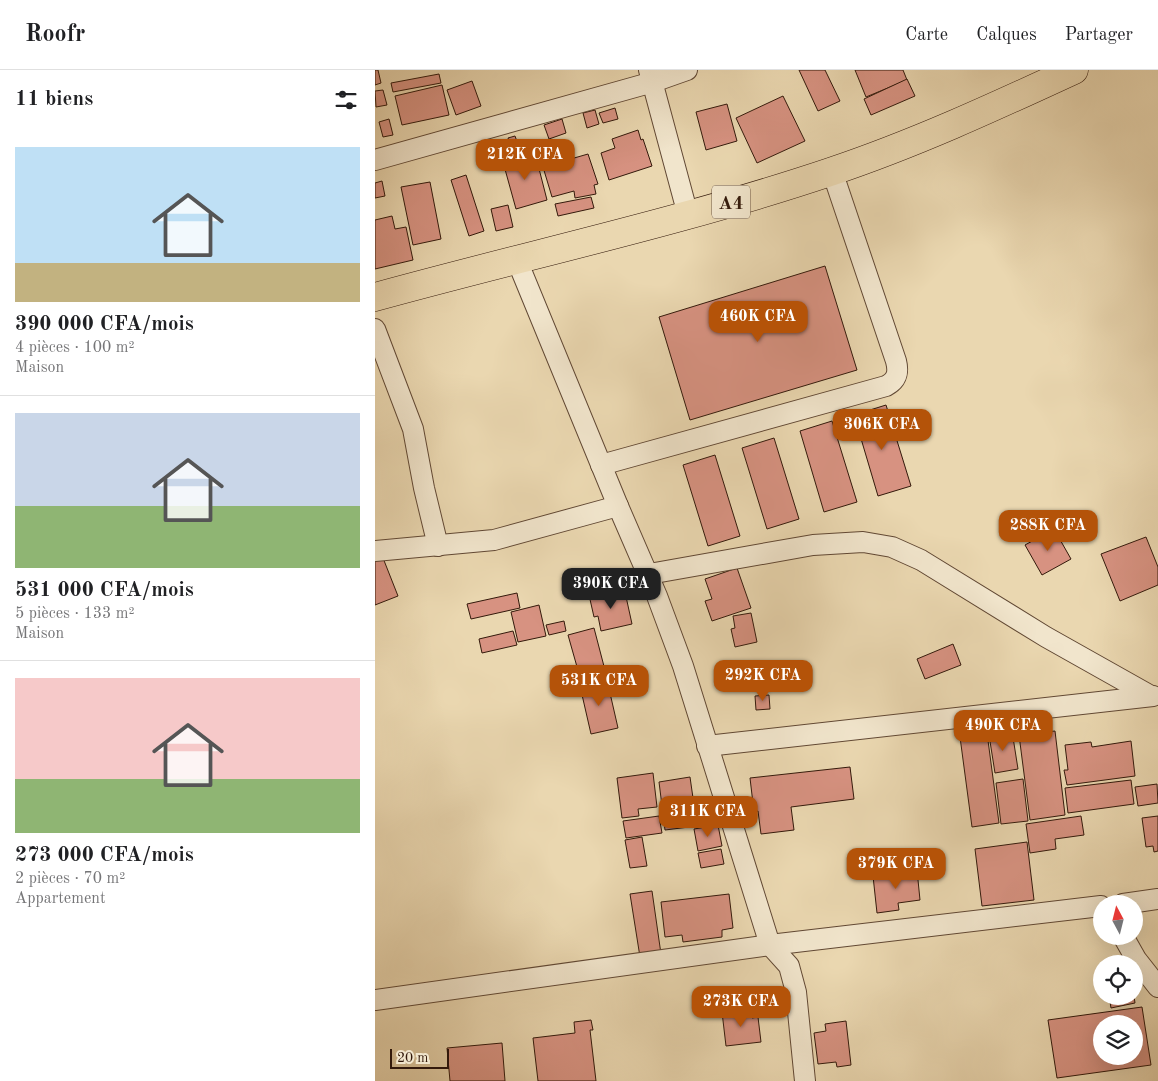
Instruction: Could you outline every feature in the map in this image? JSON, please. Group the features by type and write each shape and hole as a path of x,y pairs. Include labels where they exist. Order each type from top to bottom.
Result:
{"main road":[{"name":"A4","path":"375,296 688,215 832,171 939,131 1074,70"}],"street":[{"path":"375,160 651,76 687,70"},
{"path":"651,76 688,215"},
{"path":"601,465 886,386 894,382 897,375 896,361 832,171"},
{"path":"516,258 617,506 649,574 683,666 771,945 789,966 796,992 805,1081"},
{"path":"375,328 413,429 424,488 438,546"},
{"path":"375,551 398,547 438,546 494,540 617,506"},
{"path":"649,574 813,545 863,542 892,547 921,560 1046,637 1155,696"},
{"path":"707,746 1155,696"},
{"path":"1143,902 1158,900"},
{"path":"375,1000 771,945 1093,907"},
{"path":"1128,945 1136,959 1158,987"}],"building":[{"path":"375,70 378,70 381,83 375,85"},
{"path":"799,70 825,70 840,101 818,111"},
{"path":"855,70 903,70 907,80 866,97"},
{"path":"439,74 441,83 393,92 391,83"},
{"path":"907,79 915,96 871,115 864,99"},
{"path":"472,81 481,106 456,115 447,90"},
{"path":"442,85 449,115 402,125 395,96"},
{"path":"383,90 387,105 376,107 375,91"},
{"path":"783,96 805,141 757,163 736,118"},
{"path":"727,104 737,141 706,150 696,112"},
{"path":"615,108 618,119 603,123 599,113"},
{"path":"595,110 599,124 587,128 583,113"},
{"path":"389,119 393,135 383,137 379,122"},
{"path":"562,119 566,133 549,139 544,125"},
{"path":"638,130 652,166 609,180 601,153 615,148 612,139"},
{"path":"515,136 519,147 511,150 508,138"},
{"path":"535,153 547,200 516,209 503,162"},
{"path":"588,154 598,184 594,185 596,194 575,198 574,191 552,197 543,167"},
{"path":"466,175 484,231 469,236 451,180"},
{"path":"382,181 385,196 375,198 375,183"},
{"path":"430,182 441,239 413,245 401,187"},
{"path":"591,197 594,208 558,216 555,204"},
{"path":"508,205 513,227 496,231 491,209"},
{"path":"392,216 395,229 406,227 413,260 375,269 375,220"},
{"path":"825,266 857,370 690,420 659,317"},
{"path":"886,405 911,486 878,496 854,415"},
{"path":"832,421 857,502 824,512 800,431"},
{"path":"774,438 799,519 767,529 742,448"},
{"path":"715,455 740,536 708,546 683,465"},
{"path":"1054,529 1071,559 1042,575 1025,545"},
{"path":"1146,537 1158,567 1158,585 1120,601 1101,554"},
{"path":"383,558 398,596 375,605 375,561"},
{"path":"737,568 751,608 712,621 705,601 712,599 705,579"},
{"path":"614,589 615,595 625,592 632,624 601,631 598,616 594,617 589,595"},
{"path":"517,593 520,608 471,619 467,604"},
{"path":"539,605 546,636 518,642 511,612"},
{"path":"751,613 757,642 735,647 731,629 735,628 733,616"},
{"path":"564,621 566,631 549,635 546,625"},
{"path":"594,628 606,674 581,681 568,635"},
{"path":"513,631 517,645 482,653 479,639"},
{"path":"953,644 961,665 925,679 917,659"},
{"path":"607,680 618,728 591,734 580,686"},
{"path":"769,695 770,709 756,710 755,696"},
{"path":"1012,731 1018,769 995,773 989,735"},
{"path":"1055,731 1065,815 1030,820 1019,735"},
{"path":"987,733 999,823 972,827 960,737"},
{"path":"1131,741 1135,776 1067,785 1064,770 1068,770 1065,745 1091,742 1092,747"},
{"path":"850,767 854,799 791,807 794,830 761,834 758,811 754,812 750,778"},
{"path":"653,773 657,807 638,809 639,816 622,818 617,778"},
{"path":"690,777 697,826 665,830 659,782"},
{"path":"1023,779 1028,821 1001,824 996,783"},
{"path":"1131,780 1134,804 1068,813 1065,788"},
{"path":"1157,784 1158,803 1138,806 1135,787"},
{"path":"659,816 662,833 626,838 623,821"},
{"path":"1081,816 1084,835 1055,839 1056,849 1030,853 1026,824"},
{"path":"1158,816 1158,851 1154,852 1153,846 1146,847 1142,818"},
{"path":"718,825 722,846 698,851 694,829"},
{"path":"642,837 647,866 630,868 625,840"},
{"path":"1027,842 1034,900 982,906 975,849"},
{"path":"721,849 724,864 701,868 698,853"},
{"path":"917,870 920,900 898,903 899,910 877,913 873,876"},
{"path":"652,891 661,954 640,957 630,894"},
{"path":"729,894 733,928 722,930 722,937 683,942 682,935 665,937 661,902"},
{"path":"1110,1005 1125,1005 1111,1008"},
{"path":"1142,1007 1151,1065 1057,1078 1048,1020"},
{"path":"751,1009 752,1018 758,1017 761,1042 726,1046 722,1012"},
{"path":"591,1020 593,1030 590,1030 596,1081 538,1081 533,1038 575,1033 574,1022"},
{"path":"846,1021 851,1065 837,1067 836,1062 818,1064 814,1033 826,1031 825,1024"},
{"path":"502,1043 505,1081 450,1081 447,1048"}]}
